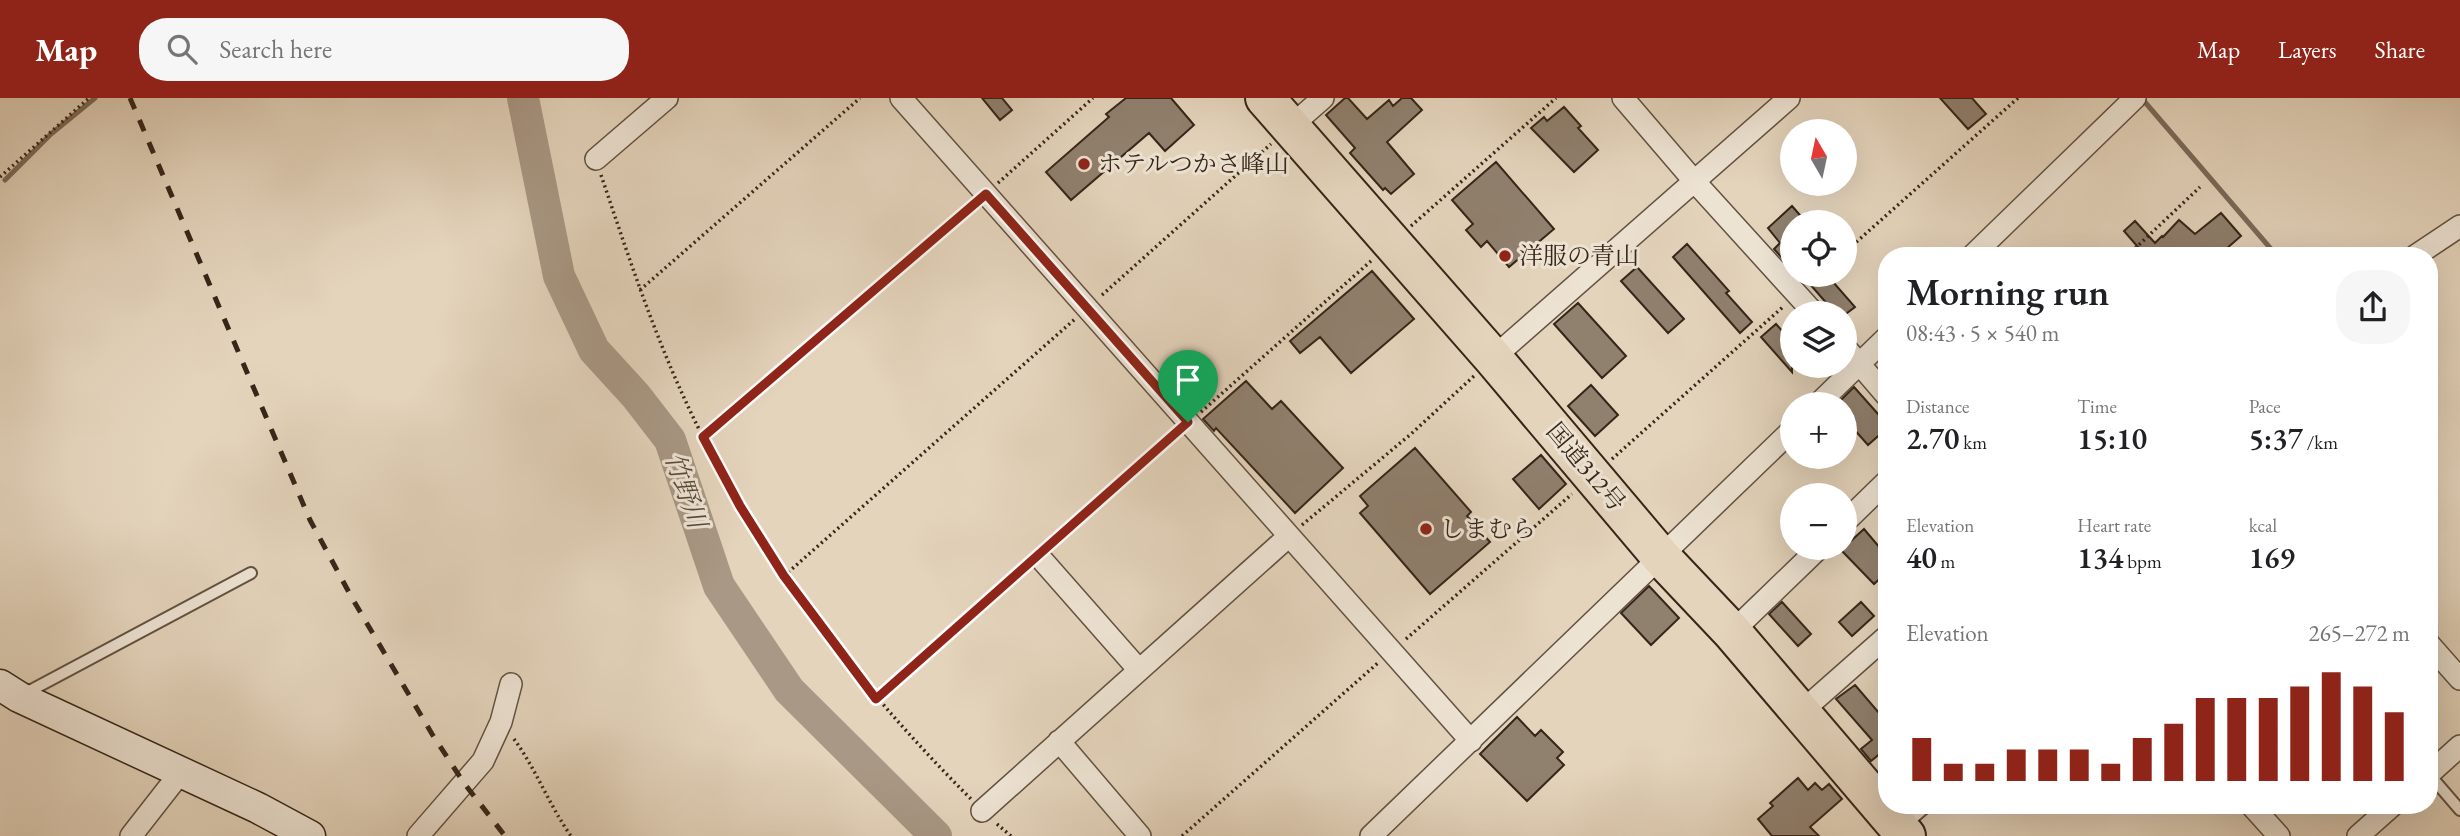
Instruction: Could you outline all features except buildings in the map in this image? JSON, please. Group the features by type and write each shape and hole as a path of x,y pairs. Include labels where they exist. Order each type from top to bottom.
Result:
{"highway":[{"name":"国道312号","path":"1265,98 1393,242 1594,475 1661,557 1732,632 1801,712 1878,790"}],"street":[{"path":"596,159 667,98"},
{"path":"901,98 1471,741"},
{"path":"1291,126 1323,98"},
{"path":"1623,98 1803,301"},
{"path":"1493,358 1789,98"},
{"path":"1981,247 2136,98"},
{"path":"2428,247 2460,226"},
{"path":"1830,392 1878,346"},
{"path":"1857,360 1878,385"},
{"path":"1371,836 1780,442"},
{"path":"1857,510 1878,490"},
{"path":"982,811 1289,536"},
{"path":"1040,558 1139,670"},
{"path":"1732,632 1807,560"},
{"path":"1801,712 1878,644"},
{"path":"2438,654 2460,679"},
{"path":"418,836 483,761 501,722 511,684"},
{"path":"9,691 258,808 310,836"},
{"path":"1059,741 1140,836"},
{"path":"2438,766 2460,746"},
{"path":"131,836 181,772"},
{"path":"2259,814 2278,836"},
{"path":"2358,836 2381,814"}],"lane":[{"path":"9,691 251,573"},
{"path":"2438,784 2460,810"}],"path":[{"path":"0,177 89,98"},
{"path":"640,290 860,98"},
{"path":"703,437 986,194 1093,98"},
{"path":"876,699 1040,558 1188,422 1556,98"},
{"path":"1857,241 2018,98"},
{"path":"784,576 1291,126"},
{"path":"596,159 640,290 672,370 703,437 740,506 784,576 876,699 982,811 1011,836"},
{"path":"2136,247 2200,187"},
{"path":"1182,836 1806,287"},
{"path":"1289,536 1411,434 1493,358"},
{"path":"501,722 530,761 571,836"}],"waterway":[{"path":"5,180 51,134 95,98"},
{"name":"竹野川","path":"523,98 559,276 594,350 636,396 670,440 719,586 789,690 936,836"},
{"path":"2144,101 2269,247"}],"railway":[{"path":"130,98 310,520 352,598 432,734 464,783 505,836"}],"place":[{"name":"ホテルつかさ峰山","path":"1084,164"},
{"name":"洋服の青山","path":"1505,256"},
{"name":"しまむら","path":"1426,529"}],"route":[{"path":"986,194 1188,422 876,699 784,576 740,506 703,437 986,194"}]}
